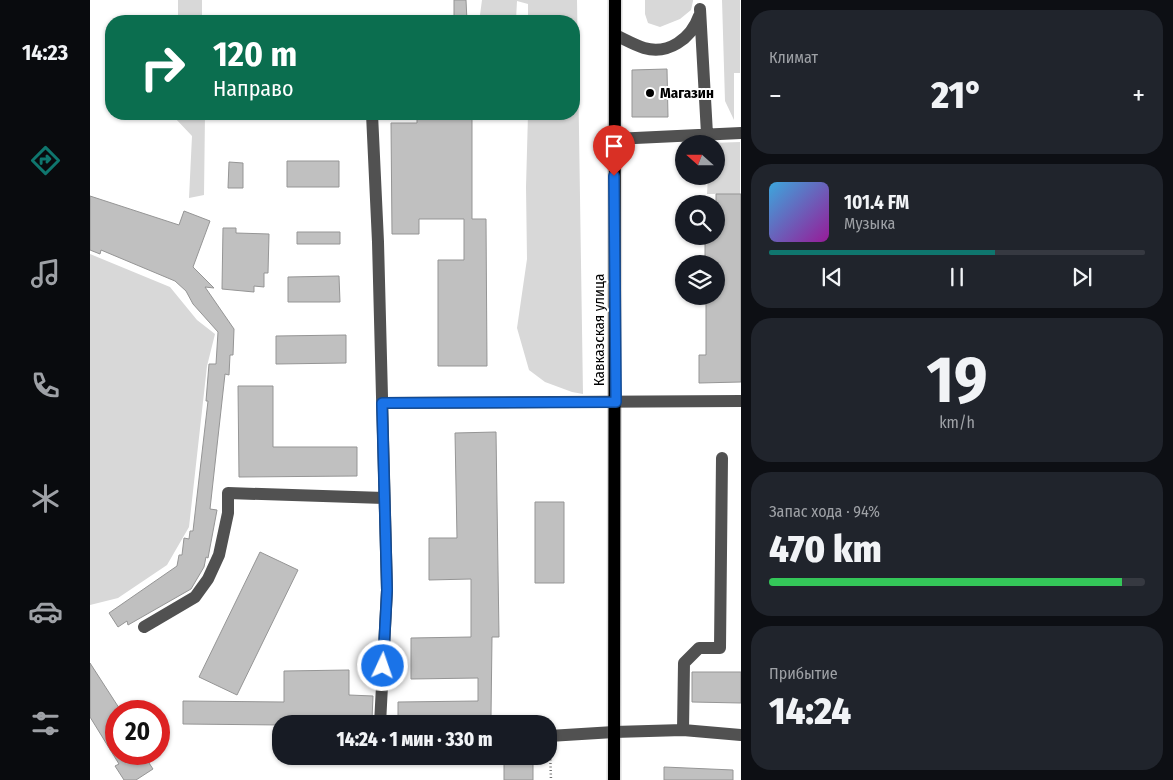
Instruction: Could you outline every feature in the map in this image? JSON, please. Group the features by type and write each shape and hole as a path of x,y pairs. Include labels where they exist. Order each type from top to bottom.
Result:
{"main road":[{"name":"Кавказская улица","path":"614,780 616,402 615,0"}],"street":[{"path":"615,35 645,48 662,49 671,47 691,32 698,17 700,4"},
{"path":"700,4 707,134"},
{"path":"372,120 378,242 387,590 380,715"},
{"path":"614,138 740,133"},
{"path":"382,403 740,401"},
{"path":"683,730 684,663 698,648 720,648 722,458"},
{"path":"144,627 195,597 208,579 219,555 228,514 228,493 384,498"},
{"path":"557,736 683,730 740,735"}],"path":[{"path":"550,765 551,780"}],"shaded area":[{"path":"178,0 202,0 202,15 178,15"},
{"path":"482,0 577,0 577,15 528,15 528,4 517,1 516,15 480,15"},
{"path":"645,0 693,1 691,10 680,19 660,27 648,23 645,14"},
{"path":"722,0 740,0 740,73 734,73 734,120 725,101"},
{"path":"177,120 205,120 204,195 189,198 192,136"},
{"path":"528,120 579,120 583,394 545,382 529,370 517,328 527,259"},
{"path":"740,142 740,194 707,194 708,185 725,185 725,143"},
{"path":"90,254 170,287 197,320 215,334 207,366 189,527 167,565 118,598 90,605"}],"building":[{"path":"454,0 466,0 467,15 454,15"},
{"name":"Магазин","path":"667,69 668,117 632,117 632,70"},
{"path":"417,120 472,120 472,219 486,219 487,366 438,366 438,260 464,260 464,219 419,219 419,234 392,234 391,123 417,123"},
{"path":"287,161 339,161 339,187 287,187"},
{"path":"229,162 243,163 243,188 228,188"},
{"path":"741,194 741,382 699,383 699,355 706,355 706,305 725,305 725,255 705,255 705,245 725,245 725,195 716,195"},
{"path":"90,196 179,225 184,211 210,221 193,267 214,288 205,287 234,329 233,355 230,355 229,375 225,374 210,509 217,510 208,558 206,557 204,567 191,589 128,625 127,621 118,627 109,613 177,566 179,555 182,555 184,538 189,539 190,531 193,531 208,401 206,401 209,364 216,364 218,332 193,304 186,291 175,281 101,250 100,254 90,250"},
{"path":"223,228 236,228 236,233 269,234 268,273 264,273 264,287 254,286 254,292 222,289"},
{"path":"297,232 340,232 340,244 297,244"},
{"path":"339,276 340,302 288,302 288,277"},
{"path":"346,335 346,363 276,364 276,336"},
{"path":"238,386 273,386 273,447 357,447 357,476 239,477"},
{"path":"496,432 499,637 492,637 491,715 398,715 398,702 478,701 478,678 411,679 411,638 471,637 471,579 429,580 429,538 457,538 455,433"},
{"path":"535,502 564,502 564,583 535,583"},
{"path":"260,552 298,570 237,695 199,677"},
{"path":"90,663 114,700 105,700 105,741 90,717"},
{"path":"349,670 349,695 373,696 372,715 272,715 272,725 183,724 183,701 284,702 284,671"},
{"path":"692,672 741,672 741,703 692,702"},
{"path":"150,765 153,769 136,780 124,780 115,766"},
{"path":"504,765 533,765 533,780 504,780"},
{"path":"664,767 733,770 733,780 664,780"}],"place":[{"name":"Магазин","path":"650,93"}],"route":[{"path":"383,666 387,590 382,403 616,402 614,176"}]}
